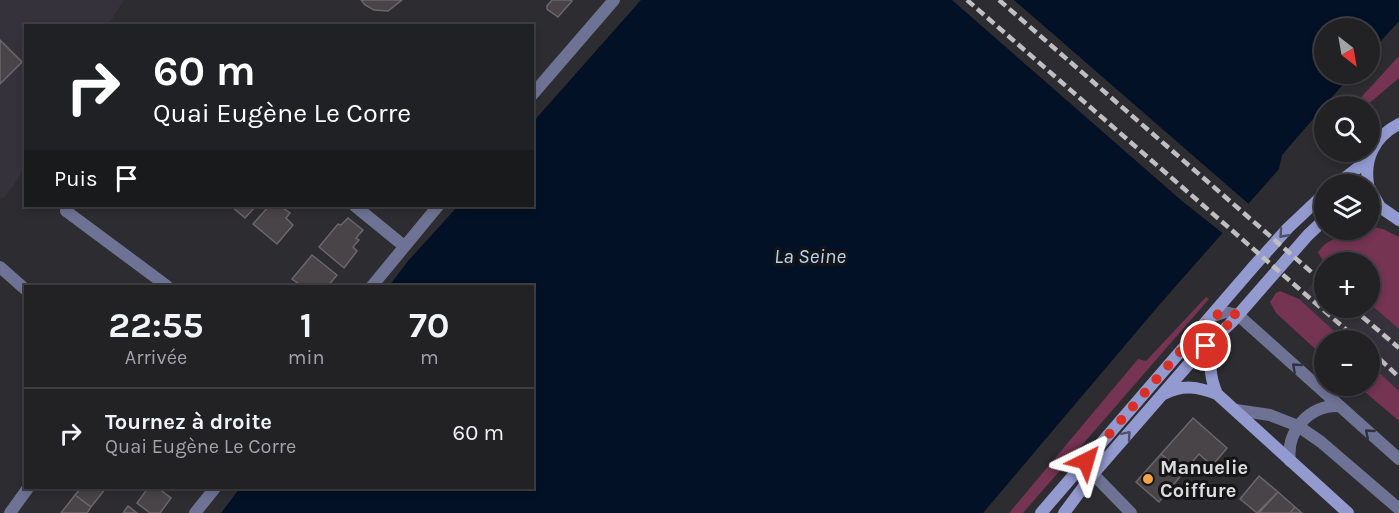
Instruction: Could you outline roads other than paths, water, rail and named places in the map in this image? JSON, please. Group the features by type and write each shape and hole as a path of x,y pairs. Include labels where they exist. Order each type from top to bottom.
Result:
{"main road":[{"path":"1380,138 1399,124"},
{"path":"1350,174 1365,162"},
{"path":"1041,513 1288,228 1314,203"},
{"path":"1380,208 1399,220"},
{"path":"1217,394 1211,378 1211,360 1218,343 1235,319 1314,229"},
{"path":"1064,513 1094,474 1194,358 1235,319"},
{"path":"1160,397 1172,390 1184,387 1201,388 1217,394 1348,513"}],"street":[{"path":"534,93 614,0"},
{"path":"356,207 404,246"},
{"path":"373,285 437,207"},
{"path":"66,211 166,285"},
{"path":"0,267 24,288"},
{"path":"1210,317 1225,312 1235,319 1399,459"},
{"path":"1290,461 1290,442 1298,426 1317,409 1339,406"},
{"path":"1236,410 1270,415 1298,426 1321,442 1399,509"},
{"path":"1094,474 1131,513"},
{"path":"10,513 27,489"},
{"path":"195,513 214,489"}],"water":[{"name":"La Seine","path":"641,0 1399,0 1399,21 1380,42 1380,18 1314,18 1314,84 1343,84 1333,96 1314,96 1314,118 1282,155 1279,169 1160,304 983,513 221,513 239,489 534,489 534,285 390,285 408,261 457,207 534,207 534,121"}],"railway":[{"path":"967,0 1346,330"},
{"path":"999,0 1314,274"},
{"path":"1364,318 1399,348"},
{"path":"1380,359 1399,377"}],"place":[{"name":"Manuelie Coiffure","path":"1148,479"}]}
